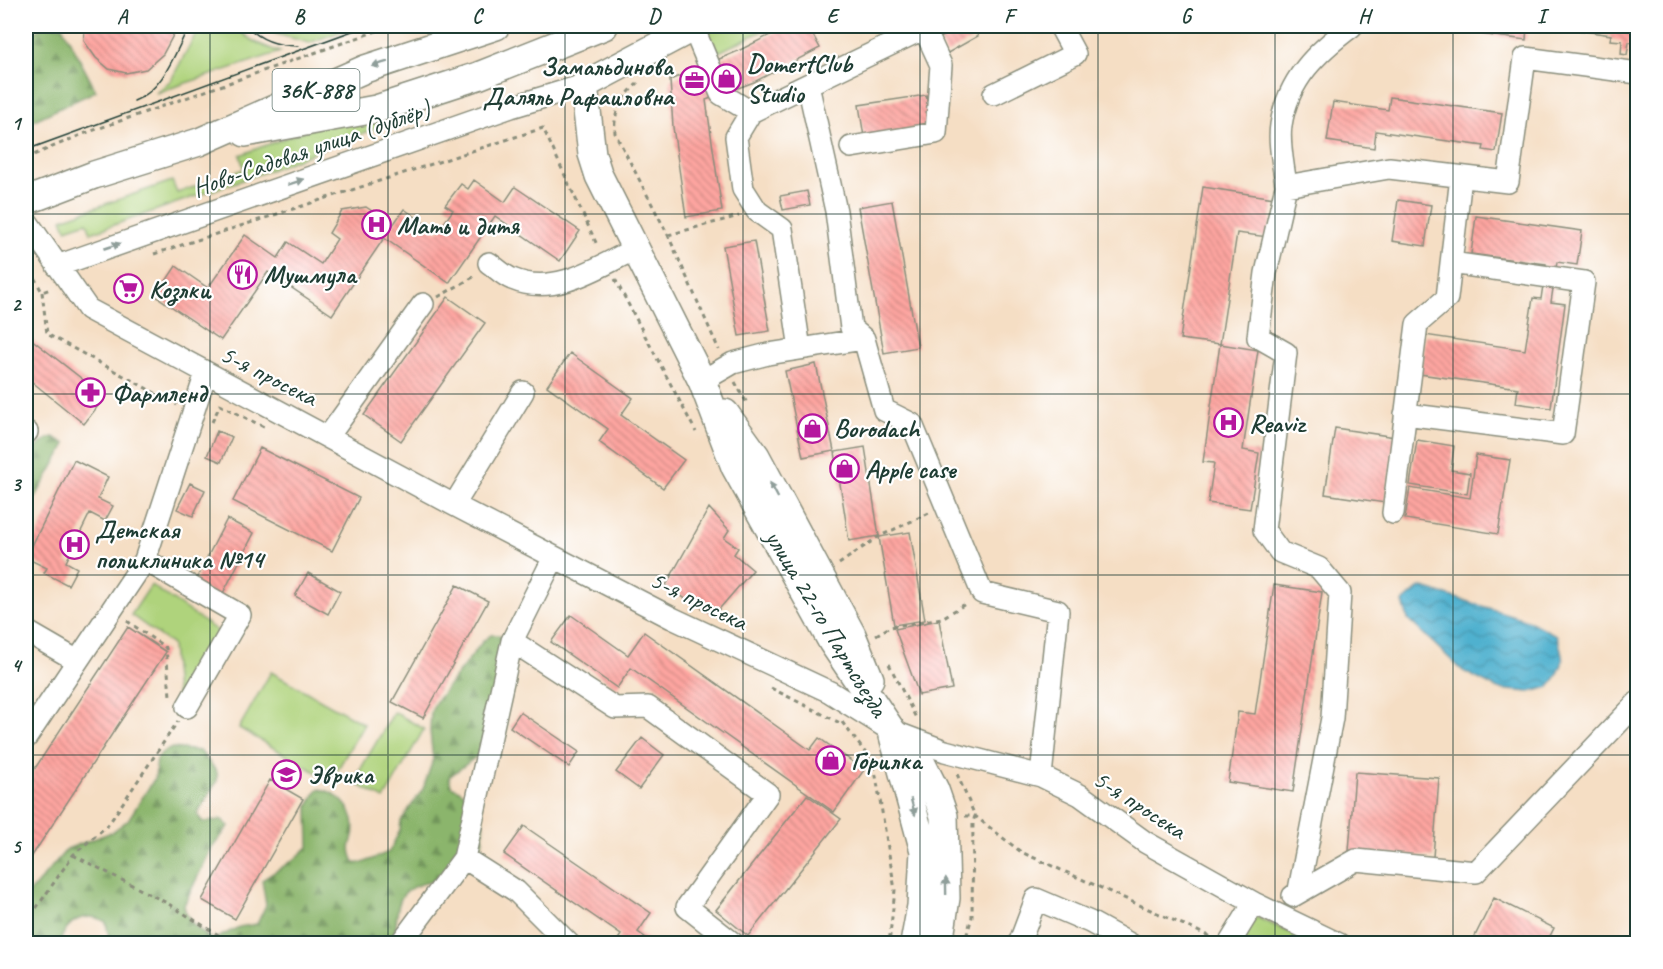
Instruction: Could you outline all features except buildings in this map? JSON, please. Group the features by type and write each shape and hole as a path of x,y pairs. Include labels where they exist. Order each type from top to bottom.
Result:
{"main road":[{"name":"36К-888","path":"26,201 94,175 199,142 365,69 496,26"},
{"name":"36К-888","path":"199,142 376,109 440,90 604,26"},
{"path":"584,85 694,26"},
{"name":"улица 22-го Партсъезда","path":"584,85 592,154 610,202 702,381 756,456 852,635 892,730"},
{"path":"892,730 924,850 921,906 914,944"},
{"path":"892,730 922,764 944,816 946,898 939,944"}],"street":[{"path":"694,26 721,94 751,112"},
{"path":"994,94 1075,54 1060,26"},
{"path":"1299,890 1332,718 1340,593 1319,568 1280,552 1264,530 1286,353 1258,337 1266,273 1286,186 1280,127 1292,86 1319,51 1352,26"},
{"path":"800,349 782,229 757,211 743,189 736,137 751,112 927,27 941,65 936,133 852,147"},
{"path":"1286,186 1389,168 1508,183 1526,58 1638,73"},
{"name":"Ново-Садовая улица (дублёр)","path":"63,275 511,107 584,85"},
{"path":"808,85 836,211 851,328 864,339 884,410 912,424 982,593 1058,611 1041,777"},
{"path":"1392,513 1417,324 1447,298 1461,177"},
{"name":"5-я просека","path":"26,220 88,309 454,505 672,618 830,692 892,730 945,751 1041,777 1080,795 1145,842 1254,903 1339,944"},
{"path":"489,263 511,279 543,285 586,275 635,249"},
{"path":"1405,414 1563,434 1584,282 1451,263"},
{"path":"328,437 423,304"},
{"path":"702,381 733,363 768,354 864,339"},
{"path":"26,738 145,560 206,373"},
{"path":"454,505 523,392"},
{"path":"400,944 464,858 512,641 554,557"},
{"path":"145,560 240,615 177,708"},
{"path":"26,631 76,660"},
{"path":"512,641 615,708 648,707 768,794 687,908 734,944"},
{"path":"1276,913 1299,890 1356,860 1476,872 1638,702"},
{"path":"464,858 516,891 569,944"},
{"path":"1018,944 1036,899 1090,922 1130,944"},
{"path":"1222,941 1254,903"}],"path":[{"path":"26,158 83,134 391,26"},
{"path":"149,256 543,128 606,263 701,441"},
{"path":"668,235 745,214"},
{"path":"26,262 42,292 47,334 212,423 220,405 271,431"},
{"path":"423,304 477,275 489,263"},
{"path":"42,292 63,275"},
{"path":"839,564 878,537 946,505"},
{"path":"874,636 890,627 942,618 982,593"},
{"path":"26,923 73,855 108,825 173,728 177,708 166,648 111,609"},
{"path":"769,686 843,724"},
{"path":"830,692 843,724 874,764 895,890 889,944"},
{"path":"173,728 177,708"},
{"path":"975,816 1021,852 1222,941"},
{"path":"73,855 167,903 233,944"}],"green space":[{"path":"46,26 62,26 96,91 26,124 26,36"},
{"path":"200,26 237,26 250,39 280,52 156,93 171,80"},
{"path":"259,26 356,26 309,43"},
{"path":"704,26 772,26 715,54"},
{"path":"495,59 469,92 262,173 91,233 87,222 66,229 62,219 172,181 177,193 244,169 240,155"},
{"path":"53,437 66,444 26,514 26,481 31,459 43,442"},
{"path":"151,585 219,632 177,703 172,645 131,615"},
{"path":"491,635 500,635 507,652 481,753 449,777 451,786 467,795 479,809 484,830 481,846 475,860 463,872 450,878 412,887 407,891 398,908 392,943 176,944 158,934 150,940 140,940 138,943 110,943 106,922 91,917 71,924 66,929 60,943 26,944 26,897 67,849 112,832 128,820 155,778 157,759 163,752 172,748 200,751 217,772 217,781 197,814 202,822 222,820 229,826 211,849 184,905 191,921 213,940 239,927 257,924 266,905 262,880 295,859 309,846 308,806 318,789 337,796 350,812 354,831 350,851 354,862 363,863 389,852 400,830 401,821 423,789 433,760 430,731 431,712 435,703 483,641"},
{"path":"271,672 364,724 331,781 239,728"},
{"path":"394,712 424,729 384,799 353,782"},
{"path":"1256,917 1313,943 1233,944"}],"water":[{"path":"1420,587 1527,620 1556,635 1562,662 1549,687 1529,692 1498,689 1463,671 1408,619 1403,602"}],"tram line":[{"path":"134,101 144,96 161,79 189,26"},
{"path":"247,26 270,41 298,46"},
{"path":"26,150 366,26"}],"place":[{"name":"DomertClub Studio","path":"726,78"},
{"name":"Замальдинова Даляль Рафаиловна","path":"694,81"},
{"name":"Мать и дитя","path":"376,225"},
{"name":"Мушмула","path":"243,274"},
{"name":"Козлки","path":"128,289"},
{"name":"Фармленд","path":"91,393"},
{"name":"Reaviz","path":"1228,423"},
{"name":"Borodach","path":"813,428"},
{"name":"Apple case","path":"844,469"},
{"name":"Детская поликлиника №14","path":"74,544"},
{"name":"Горилка","path":"830,760"},
{"name":"Эврика","path":"287,774"}]}
